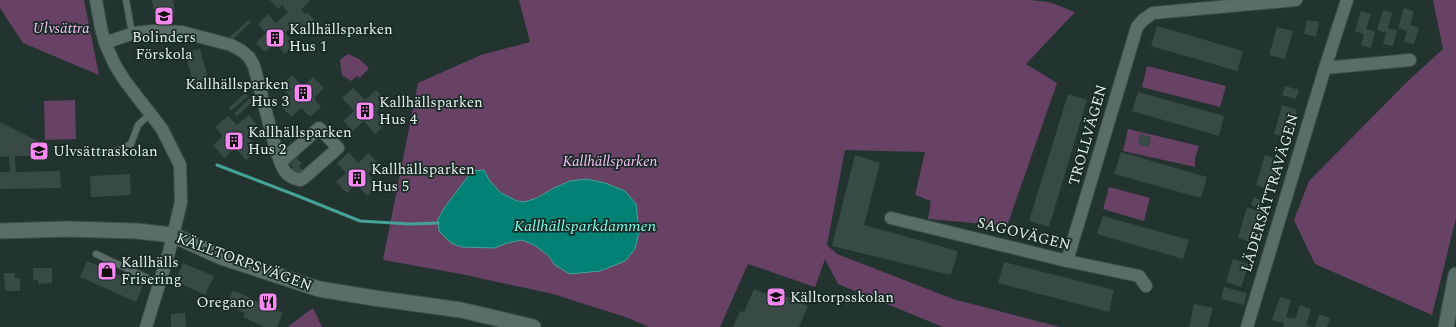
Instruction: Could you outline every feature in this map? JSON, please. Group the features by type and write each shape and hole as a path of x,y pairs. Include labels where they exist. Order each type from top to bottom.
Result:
{"street":[{"path":"96,0 105,43 115,65 125,81 162,129 180,165 182,202 160,284 146,327"},
{"name":"TROLLVÄGEN","path":"1067,261 1136,28 1143,20 1153,13 1296,0"},
{"name":"LÄDERSÄTTRAVÄGEN","path":"1247,327 1347,0"},
{"path":"105,43 132,33 153,31 182,32 232,45 242,51 249,57 254,66 276,150 281,162 286,174 292,179 300,180 338,148 319,128 281,162"},
{"path":"1325,68 1410,60"},
{"name":"SAGOVÄGEN","path":"891,218 1067,261 1138,276 1146,286"},
{"name":"KÄLLTORPSVÄGEN","path":"0,231 67,229 136,231 173,235 221,257 319,289 461,310 533,327"},
{"path":"1446,327 1456,275"}],"lane":[{"path":"126,0 132,33"},
{"path":"93,153 118,151 131,144 138,125 150,114"},
{"path":"96,254 160,284"}],"green space":[{"name":"Ulvsättra","path":"0,0 84,0 99,75 23,43 0,8"},
{"name":"Kallhällsparken","path":"519,0 1030,0 1049,2 1075,12 1026,64 1057,83 1007,226 928,219 931,201 915,195 925,152 845,150 827,245 837,254 953,299 1060,327 943,327 838,284 825,259 815,287 748,264 720,327 649,327 628,318 553,294 461,274 383,260 418,83 481,55 530,42"},
{"path":"1433,0 1456,0 1456,218 1432,315 1315,264 1294,220 1309,181 1407,82 1443,49"},
{"path":"348,54 359,59 369,68 360,78 357,76 351,81 342,75 340,60"},
{"path":"1147,66 1226,86 1220,107 1142,87"},
{"path":"75,100 76,139 45,140 44,101"},
{"path":"1128,129 1199,146 1195,158 1195,167 1123,151"},
{"path":"1109,187 1150,198 1144,221 1103,209"},
{"path":"313,308 322,327 288,327 290,325"}],"water":[{"name":"Kallhällsparkdammen","path":"484,170 489,180 501,193 517,201 524,202 537,198 570,181 586,179 605,183 625,191 636,204 639,232 635,249 625,261 600,271 570,274 555,265 548,255 534,245 522,240 494,248 462,247 451,243 439,231 438,219 445,207 472,171"}],"building":[{"path":"152,0 173,0 175,12 155,16"},
{"path":"270,0 309,0 310,1 301,10 305,14 307,12 316,22 303,35 294,25 285,33 295,44 285,54 275,43 265,52 256,43 266,33 258,24 268,14 276,23 288,12 282,5 278,9"},
{"path":"1404,8 1414,11 1410,25 1419,28 1414,44 1404,42 1407,31 1398,28"},
{"path":"1383,10 1392,13 1388,28 1397,30 1393,46 1383,44 1386,33 1377,30"},
{"path":"1361,11 1371,14 1366,29 1375,31 1371,48 1361,45 1364,34 1355,31"},
{"path":"248,20 251,22 232,40 230,37"},
{"path":"1307,20 1319,22 1316,37 1304,34"},
{"path":"1157,26 1243,51 1237,71 1151,46"},
{"path":"1277,27 1293,31 1285,59 1269,55"},
{"path":"200,49 210,86 195,90 185,52"},
{"name":"Kallhällsparken Hus 3","path":"292,75 303,87 313,77 324,88 314,98 321,107 310,117 302,108 291,117 280,105 290,97 280,86"},
{"path":"1285,86 1299,90 1296,99 1282,95"},
{"name":"Kallhällsparken Hus 4","path":"353,88 365,100 376,90 387,101 376,112 387,123 375,134 364,121 353,131 343,121 354,111 342,98"},
{"path":"1138,92 1224,116 1219,136 1132,111"},
{"path":"245,93 248,96 231,111 229,108"},
{"path":"1068,94 1087,100 1049,227 1029,221"},
{"path":"250,98 253,101 237,116 234,114"},
{"path":"1282,105 1297,110 1290,138 1274,134"},
{"name":"Kallhällsparken Hus 2","path":"249,115 259,127 248,137 259,149 246,160 235,148 224,158 213,145 223,136 215,127 228,116 237,125"},
{"path":"0,122 40,142 33,156 15,156 16,172 60,171 61,188 0,189 0,172 10,172 9,156 0,157"},
{"path":"1140,134 1151,137 1149,147 1138,144"},
{"name":"Kallhällsparken Hus 5","path":"349,152 358,163 369,153 379,164 368,174 378,185 367,196 356,184 347,193 336,182 346,173 337,163"},
{"path":"1121,152 1207,177 1201,198 1114,174"},
{"path":"855,155 880,163 864,225 958,251 951,275 832,246"},
{"path":"1265,155 1281,160 1272,190 1256,185"},
{"path":"296,158 302,163 299,166 304,172 300,176 298,173 294,176 289,171 293,167 290,164"},
{"path":"130,174 131,195 91,197 90,176"},
{"path":"1254,197 1263,201 1260,209 1251,205"},
{"path":"1247,207 1265,213 1256,244 1238,238"},
{"path":"1103,216 1189,240 1183,259 1097,234"},
{"path":"1233,259 1249,264 1241,287 1226,282"},
{"path":"87,261 143,286 136,302 80,277"},
{"path":"1004,262 1114,290 1109,312 998,283"},
{"path":"183,263 214,276 205,295 175,281"},
{"path":"33,268 52,268 52,283 38,284 38,280 33,280"},
{"path":"4,273 15,273 15,278 20,278 20,291 5,291"},
{"path":"1224,287 1247,293 1244,305 1221,299"},
{"path":"754,289 771,296 774,291 808,306 799,327 733,327 740,311 744,312"},
{"path":"233,290 283,313 277,327 264,327 243,317 245,313 227,305"},
{"path":"1280,297 1291,300 1286,317 1295,319 1300,305 1311,309 1306,325 1312,327 1283,327 1284,323 1272,320"},
{"path":"1194,304 1213,308 1208,327 1189,327"},
{"path":"185,313 186,327 171,327 171,314"},
{"path":"1319,314 1330,318 1327,327 1315,327"}],"waterway":[{"path":"217,165 360,221 410,224 438,223"}],"place":[{"name":"Bolinders Förskola","path":"164,16"},
{"name":"Kallhällsparken Hus 1","path":"275,38"},
{"name":"Kallhällsparken Hus 3","path":"303,93"},
{"name":"Kallhällsparken Hus 4","path":"365,111"},
{"name":"Kallhällsparken Hus 2","path":"234,141"},
{"name":"Ulvsättraskolan","path":"39,151"},
{"name":"Kallhällsparken Hus 5","path":"357,178"},
{"name":"Kallhälls Frisering","path":"107,271"},
{"name":"Källtorpsskolan","path":"776,297"},
{"name":"Oregano","path":"268,302"}]}
